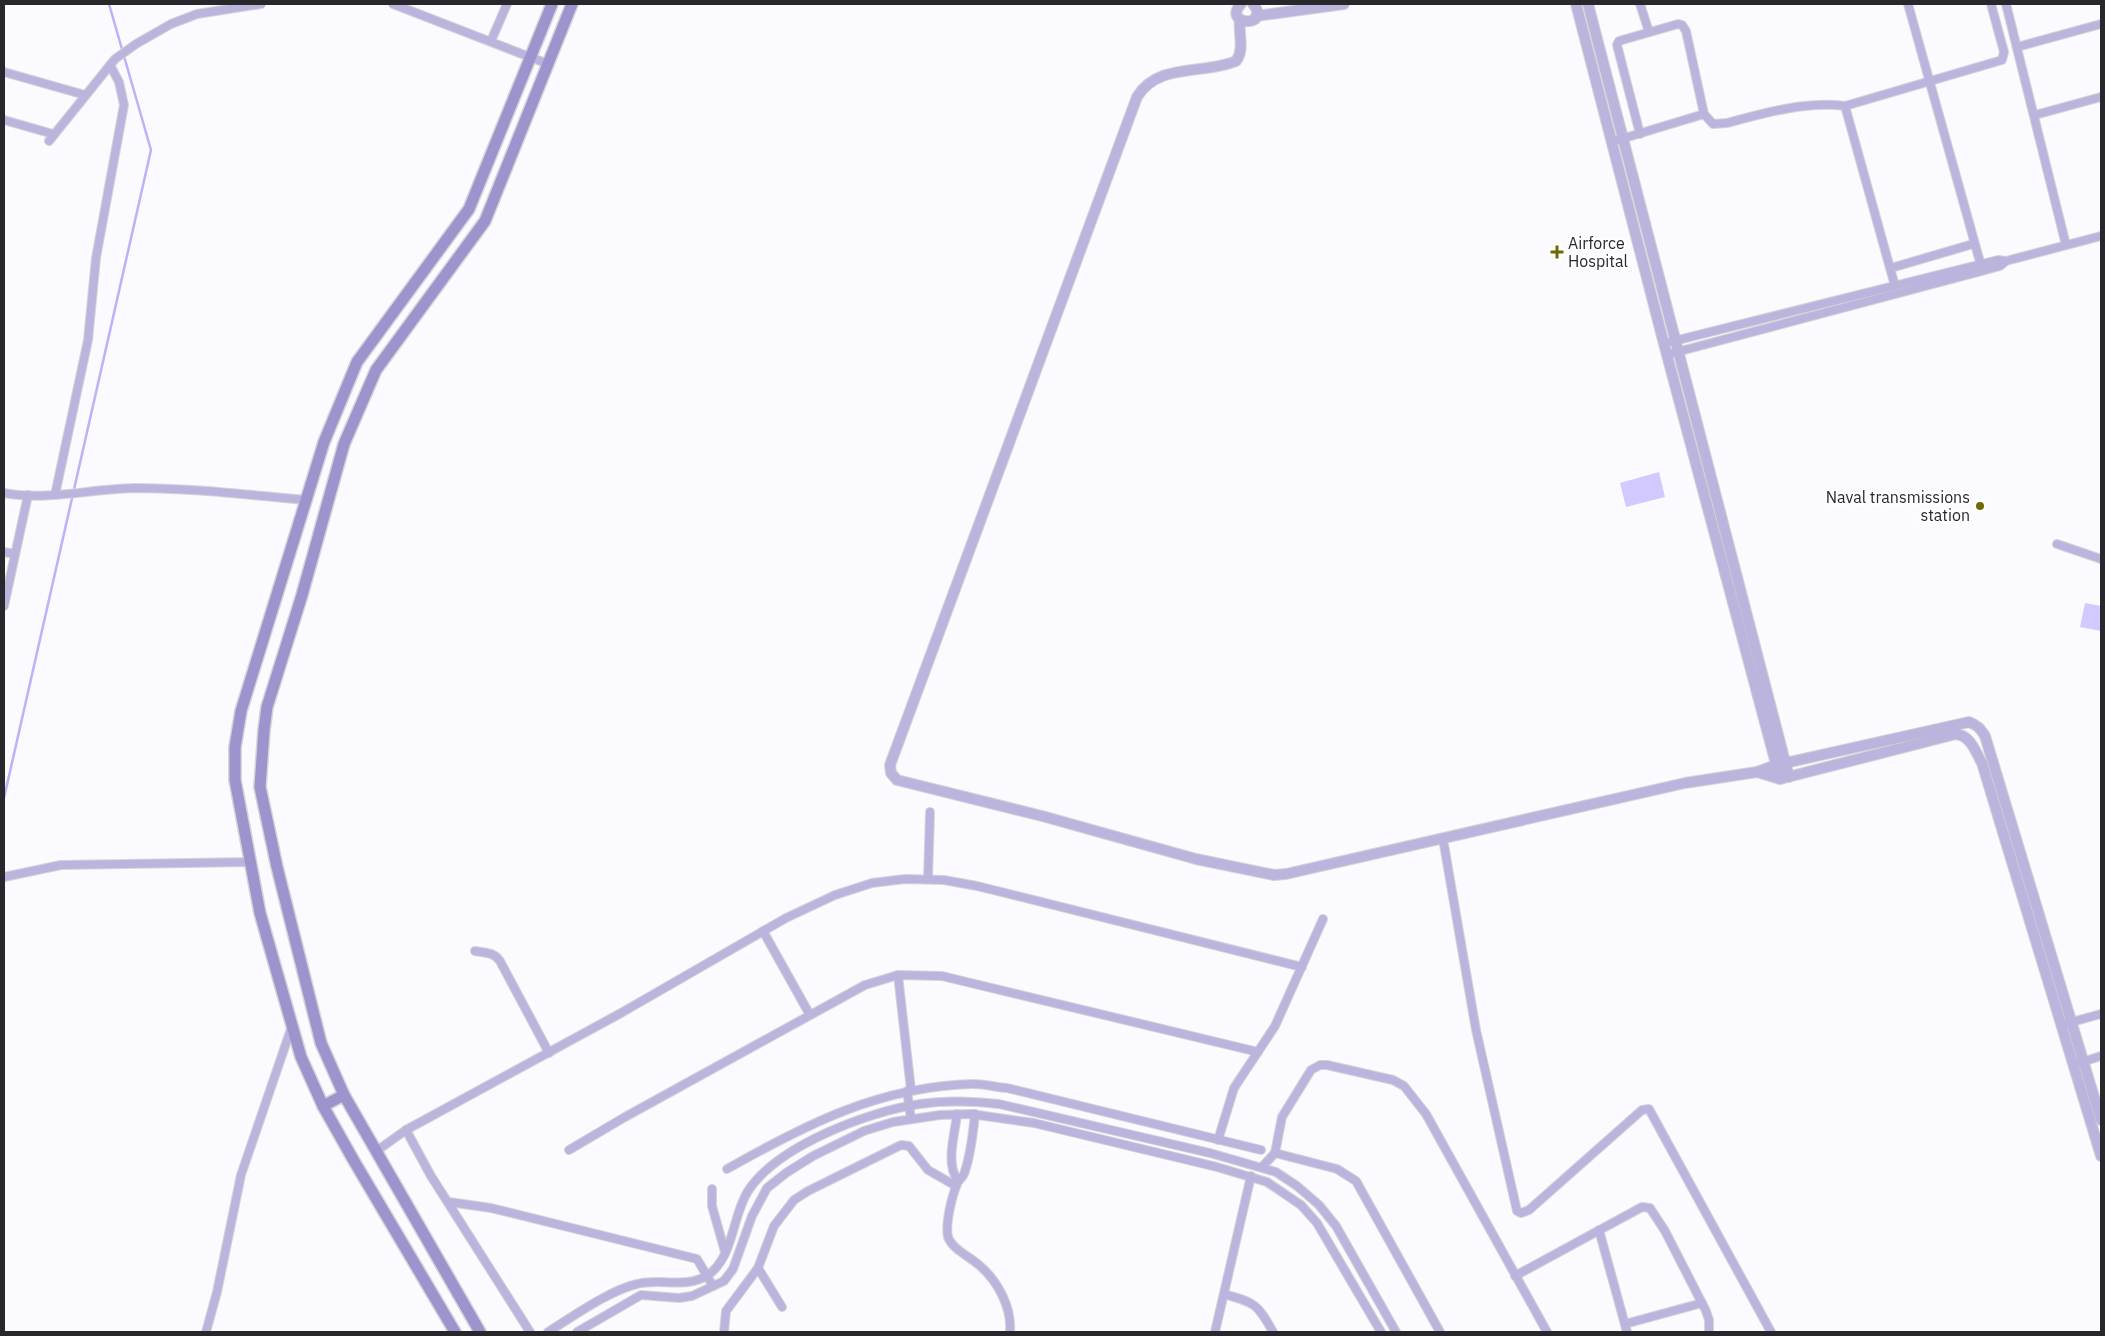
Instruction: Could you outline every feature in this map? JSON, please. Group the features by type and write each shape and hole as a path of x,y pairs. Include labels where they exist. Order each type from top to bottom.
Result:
{"main road":[{"path":"455,1332 323,1106 301,1058 260,913 235,780 235,747 242,711 324,442 357,362 469,209 552,4"},
{"path":"480,1332 375,1152 344,1095 321,1043 277,867 260,787 264,730 268,707 302,595 344,444 376,370 485,221 572,4"},
{"path":"394,310 412,321"},
{"path":"323,1106 344,1095"}],"street":[{"path":"4,120 51,138 113,62 136,44 170,24 197,14 261,4"},
{"path":"393,4 548,64"},
{"path":"492,41 507,4"},
{"path":"1240,4 1237,10 1240,20 1241,53 1236,61 1160,77 1146,85 1137,97 890,765 890,770 897,780 1042,816 1196,859 1274,875 1294,873 1685,783 1758,772 1781,764 1969,722 1980,728 1984,736 2101,1120"},
{"path":"1240,20 1250,22 1256,16 1257,4"},
{"path":"1256,16 1344,4"},
{"path":"1576,4 1664,344 1785,778"},
{"path":"1588,4 1676,340 1781,764"},
{"path":"1640,4 1649,32"},
{"path":"1908,4 1981,268"},
{"path":"1640,134 1617,46 1619,41 1682,25 1686,31 1704,114 1713,124 1726,123 1809,105 1829,104 1845,106 2002,60 2004,52 1991,4"},
{"path":"2006,4 2066,245"},
{"path":"2017,47 2101,24"},
{"path":"55,495 88,340 96,258 124,105 113,62"},
{"path":"4,72 85,95"},
{"path":"2035,115 2101,97"},
{"path":"1845,106 1895,286"},
{"path":"1611,142 1704,114"},
{"path":"1664,344 1895,286 1981,268 2000,266 2006,261 2101,236"},
{"path":"1891,268 1973,244"},
{"path":"1667,355 1981,268"},
{"path":"4,493 55,495 131,488 306,500"},
{"path":"4,603 28,495"},
{"path":"2057,544 2101,559"},
{"path":"4,552 15,554"},
{"path":"1758,772 1785,778 1956,734 1964,735 1969,740 1982,764 2101,1156"},
{"path":"928,880 930,812"},
{"path":"1443,839 1483,1063 1517,1211 1521,1213 1529,1210 1642,1110 1649,1109 1771,1332"},
{"path":"4,877 61,865 251,862"},
{"path":"375,1152 406,1130 549,1053 763,931 835,895 872,883 928,880 977,886 1302,967"},
{"path":"1208,1165 1210,1153 1218,1140 1234,1088 1275,1026 1323,919"},
{"path":"763,931 810,1015"},
{"path":"475,951 491,953 500,960 549,1053"},
{"path":"569,1150 624,1117 865,984 898,975 942,976 1258,1052"},
{"path":"898,975 911,1090 909,1106 911,1119"},
{"path":"2061,1025 2101,1014"},
{"path":"206,1332 217,1292 241,1175 292,1026"},
{"path":"2072,1065 2101,1056"},
{"path":"1262,1167 1275,1153 1282,1117 1311,1070 1315,1067 1327,1065 1393,1080 1404,1086 1426,1114 1547,1332"},
{"path":"727,1169 821,1119 911,1090 975,1084 1007,1088 1261,1150"},
{"path":"911,1090 918,1104 920,1117"},
{"path":"969,1100 973,1134 964,1175 957,1183 947,1223 948,1238 993,1278 1010,1313 1010,1332"},
{"path":"549,1332 630,1286 648,1282 698,1281 708,1275 719,1264 725,1253 741,1203 757,1178 771,1166 806,1143 854,1122 909,1106 969,1100 999,1104 1210,1153 1276,1172 1297,1186 1319,1205 1331,1219 1396,1332"},
{"path":"957,1114 951,1165 957,1183"},
{"path":"577,1332 641,1295 679,1298 692,1296 724,1281 733,1269 752,1216 766,1188 786,1173 837,1143 864,1131 911,1119 957,1114 971,1114 1034,1123 1251,1176 1281,1190 1301,1205 1317,1222 1381,1332"},
{"path":"406,1130 426,1168 530,1332"},
{"path":"1217,1167 1219,1156 1218,1140"},
{"path":"724,1332 726,1311 758,1268 774,1226 794,1200 808,1191 901,1145 909,1146 928,1170 957,1183"},
{"path":"1275,1153 1337,1169 1356,1181 1440,1332"},
{"path":"1215,1332 1251,1176"},
{"path":"712,1189 712,1206 725,1253"},
{"path":"449,1202 491,1208 697,1260 708,1275 713,1286"},
{"path":"1515,1276 1642,1207 1650,1208 1665,1230 1702,1303 1709,1320 1709,1332"},
{"path":"1599,1230 1626,1328 1702,1303"},
{"path":"758,1268 782,1307"},
{"path":"1224,1294 1249,1301 1256,1306 1273,1332"}],"shaded area":[{"path":"1659,472 1665,497 1626,507 1620,483"},
{"path":"2085,603 2101,606 2101,631 2080,627"}],"waterway":[{"path":"4,798 151,150 109,4"}],"place":[{"name":"Airforce Hospital","path":"1557,252"},
{"name":"Naval transmissions station","path":"1980,506"}]}
